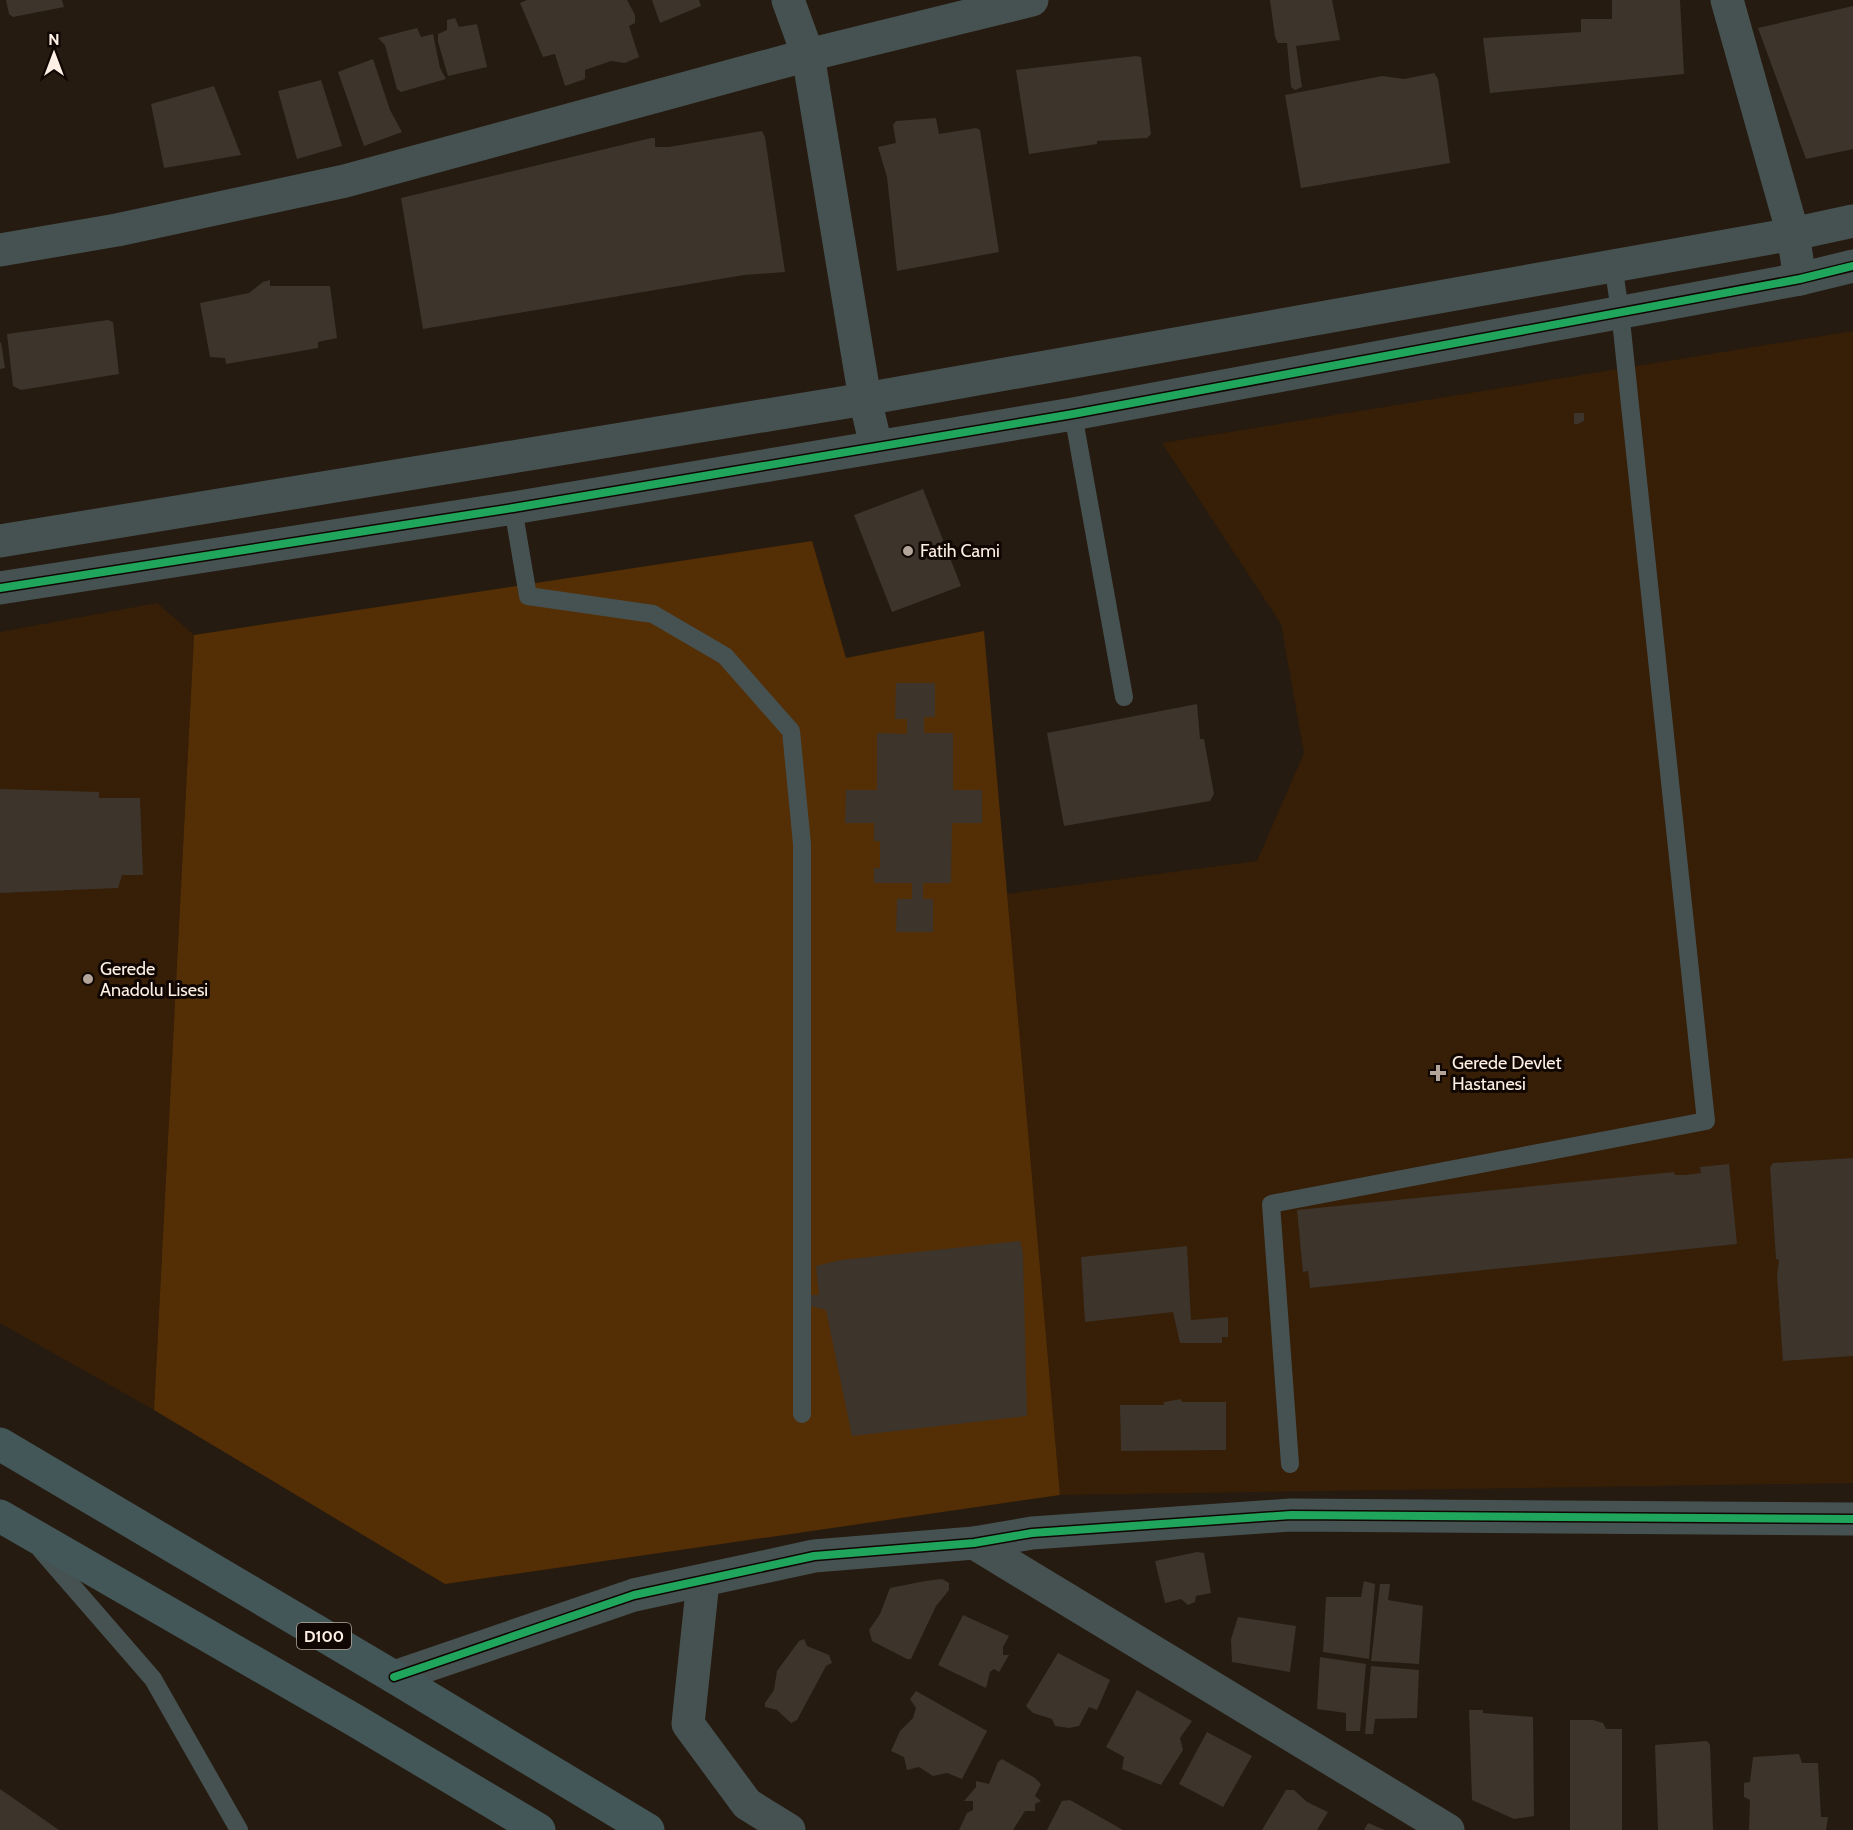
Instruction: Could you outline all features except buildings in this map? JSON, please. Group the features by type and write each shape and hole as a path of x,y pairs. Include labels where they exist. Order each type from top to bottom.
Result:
{"highway":[{"name":"D100","path":"0,1444 648,1830"},
{"path":"8,1525 356,1721 539,1830"}],"street":[{"path":"788,0 808,56 865,399 876,446"},
{"path":"0,250 117,230 345,181 808,56 1032,0"},
{"path":"1727,0 1793,234 1800,279"},
{"path":"0,541 865,399 1613,264 1793,234 1853,221"},
{"path":"0,588 513,508 1073,414 1800,279 1853,266"},
{"path":"394,1677 634,1595 814,1556 974,1543 1032,1533 1291,1515 1853,1519"},
{"path":"974,1543 1448,1830"},
{"path":"703,1581 688,1724 747,1804 789,1830"}],"lane":[{"path":"1290,1464 1270,1204 1706,1121 1620,311 1613,264"},
{"path":"1073,414 1124,697"},
{"path":"513,508 528,596 653,614 725,656 791,731 802,844 802,1414"},
{"path":"8,1525 153,1679 239,1830"}],"shaded area":[{"name":"Gerede Devlet Hastanesi","path":"1853,331 1853,1483 1060,1495 1007,894 1257,861 1304,753 1281,624 1162,443"},
{"path":"812,541 846,658 984,631 1060,1495 445,1584 154,1410 194,635"},
{"name":"Gerede Anadolu Lisesi","path":"157,603 194,635 154,1410 0,1323 0,632"}],"cycle path":[{"path":"0,588 513,508 1073,414 1800,279 1853,266"},
{"path":"394,1677 634,1595 814,1556 974,1543 1032,1533 1291,1515 1853,1519"}],"place":[{"name":"Fatih Cami","path":"908,551"},
{"name":"Gerede Anadolu Lisesi","path":"88,979"},
{"name":"Gerede Devlet Hastanesi","path":"1438,1073"}]}
